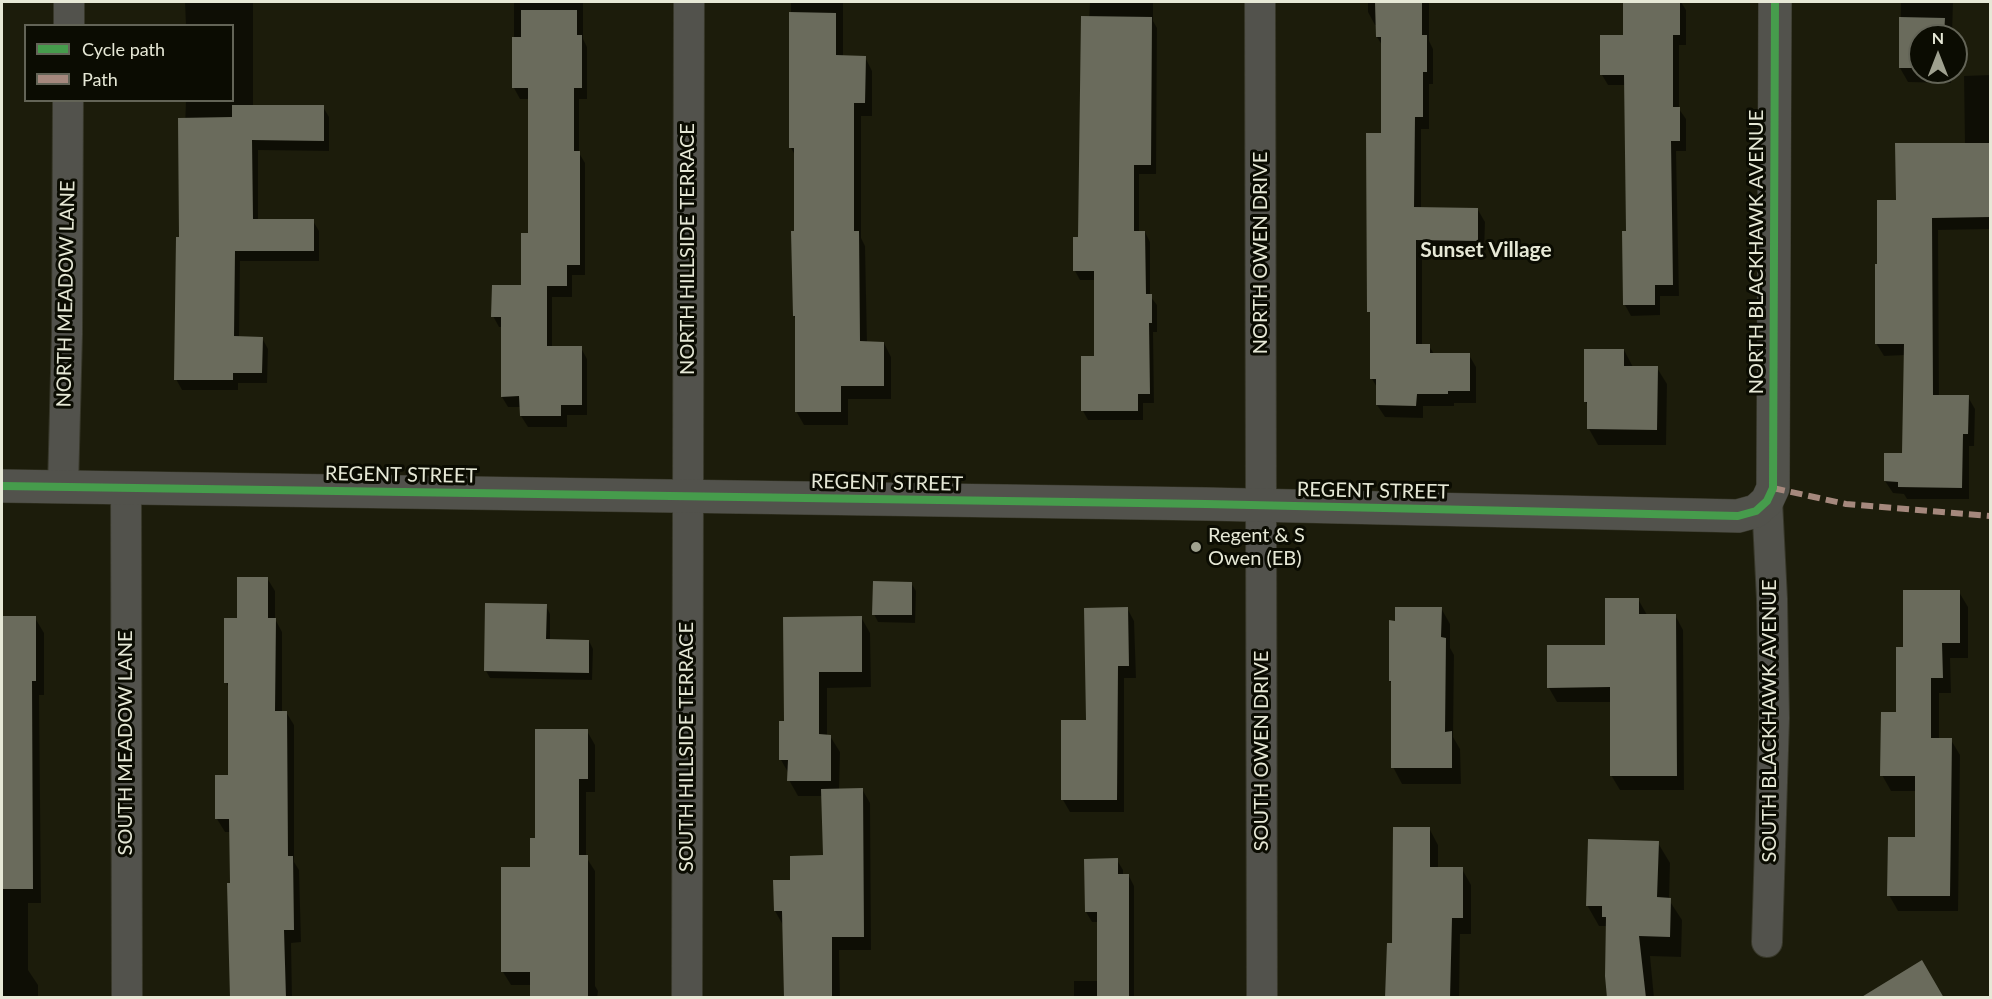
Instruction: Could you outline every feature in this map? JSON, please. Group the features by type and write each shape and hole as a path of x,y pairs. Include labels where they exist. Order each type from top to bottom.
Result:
{"street":[{"path":"69,2 69,24"},
{"name":"NORTH HILLSIDE TERRACE","path":"687,497 689,2"},
{"name":"NORTH OWEN DRIVE","path":"1260,2 1262,506"},
{"name":"NORTH BLACKHAWK AVENUE","path":"1767,501 1773,488 1775,2"},
{"name":"NORTH MEADOW LANE","path":"63,487 67,334 68,102"},
{"name":"REGENT STREET","path":"2,486 1738,516 1756,511 1767,501"},
{"name":"SOUTH MEADOW LANE","path":"126,488 127,998"},
{"name":"SOUTH HILLSIDE TERRACE","path":"687,497 687,998"},
{"name":"SOUTH BLACKHAWK AVENUE","path":"1767,501 1772,598 1774,718 1767,942"},
{"name":"SOUTH OWEN DRIVE","path":"1262,506 1262,998"}],"building":[{"path":"1375,2 1422,2 1422,35 1427,35 1427,72 1423,72 1423,117 1415,117 1414,207 1478,208 1478,241 1416,240 1416,344 1430,344 1430,353 1470,353 1470,391 1417,394 1416,406 1376,405 1376,379 1370,379 1370,312 1367,312 1366,133 1381,133 1381,37 1376,37"},
{"path":"1623,2 1680,2 1680,35 1673,35 1673,107 1680,107 1680,141 1671,141 1673,285 1655,285 1655,305 1623,305 1622,231 1626,231 1624,75 1600,75 1600,35 1623,35"},
{"path":"521,10 577,10 577,35 582,35 582,88 574,88 574,151 580,151 580,265 567,265 567,286 547,286 547,346 582,346 582,405 561,405 561,416 520,416 519,396 501,397 501,317 491,317 492,285 521,285 521,233 528,233 528,88 512,88 512,37 521,37"},
{"path":"789,12 836,13 836,55 866,56 865,103 854,103 854,231 859,231 860,341 884,342 884,386 841,386 841,412 795,412 795,316 793,316 791,231 794,231 794,148 789,148"},
{"path":"1081,16 1152,17 1151,165 1134,165 1134,231 1145,231 1146,294 1152,294 1152,323 1149,323 1150,394 1138,394 1138,411 1081,411 1081,356 1094,356 1094,271 1073,271 1073,237 1078,237"},
{"path":"1899,17 1945,18 1945,24 1908,24 1908,68 1899,68"},
{"path":"232,105 324,105 324,141 252,140 253,219 314,219 314,251 235,251 234,336 263,337 262,373 233,373 233,380 174,380 176,237 179,237 178,118 232,117"},
{"path":"1895,143 1990,143 1990,217 1932,218 1933,395 1969,395 1968,434 1963,434 1962,488 1898,487 1898,482 1884,481 1884,453 1902,453 1904,344 1875,344 1877,200 1896,200"},
{"path":"1584,349 1624,349 1624,366 1658,366 1657,430 1587,429 1587,402 1584,402"},
{"path":"237,577 268,577 268,618 276,618 275,711 287,711 288,856 293,856 294,930 284,930 286,998 230,998 227,883 230,883 229,819 215,819 215,775 228,775 228,683 224,683 224,618 237,618"},
{"path":"873,581 912,582 912,615 872,615"},
{"path":"1903,590 1960,590 1960,643 1942,643 1943,678 1931,678 1931,738 1952,738 1950,896 1887,896 1888,837 1915,837 1915,776 1880,776 1881,712 1896,712 1896,647 1903,647"},
{"path":"1605,598 1639,598 1639,614 1676,614 1677,776 1610,776 1610,687 1547,688 1547,645 1605,645"},
{"path":"485,603 547,604 546,639 589,640 589,673 484,671"},
{"path":"1128,607 1129,666 1118,666 1117,800 1061,800 1061,720 1086,720 1084,608"},
{"path":"1395,607 1442,607 1441,637 1446,638 1445,732 1452,731 1452,768 1391,768 1389,620 1395,621"},
{"path":"2,616 36,616 36,681 32,681 33,889 2,889"},
{"path":"862,616 862,672 819,672 819,734 831,735 831,781 787,781 788,760 779,760 779,721 784,721 783,617"},
{"path":"535,729 588,729 588,779 579,779 579,855 588,855 588,998 530,998 530,972 501,972 501,867 530,867 530,838 535,838"},
{"path":"863,788 864,937 832,937 832,998 784,998 782,911 774,911 773,880 790,880 790,856 823,855 821,789"},
{"path":"1393,827 1430,827 1430,867 1463,867 1463,918 1452,918 1450,998 1385,998 1387,943 1392,943"},
{"path":"1588,839 1659,841 1657,897 1671,898 1670,937 1639,936 1646,998 1607,998 1606,917 1602,917 1602,906 1586,906"},
{"path":"1118,858 1118,874 1129,874 1129,998 1097,998 1097,912 1085,912 1084,859"},
{"path":"1922,960 1944,998 1860,998"}],"marked path":[{"path":"1773,488 1846,504 1990,516"}],"cycle path":[{"path":"2,486 1206,504 1738,516 1756,511 1767,501 1773,488 1775,2"}],"place":[{"name":"Regent & S Owen (EB)","path":"1196,547"}],"district":[{"name":"Sunset Village","path":"1486,250"}]}
